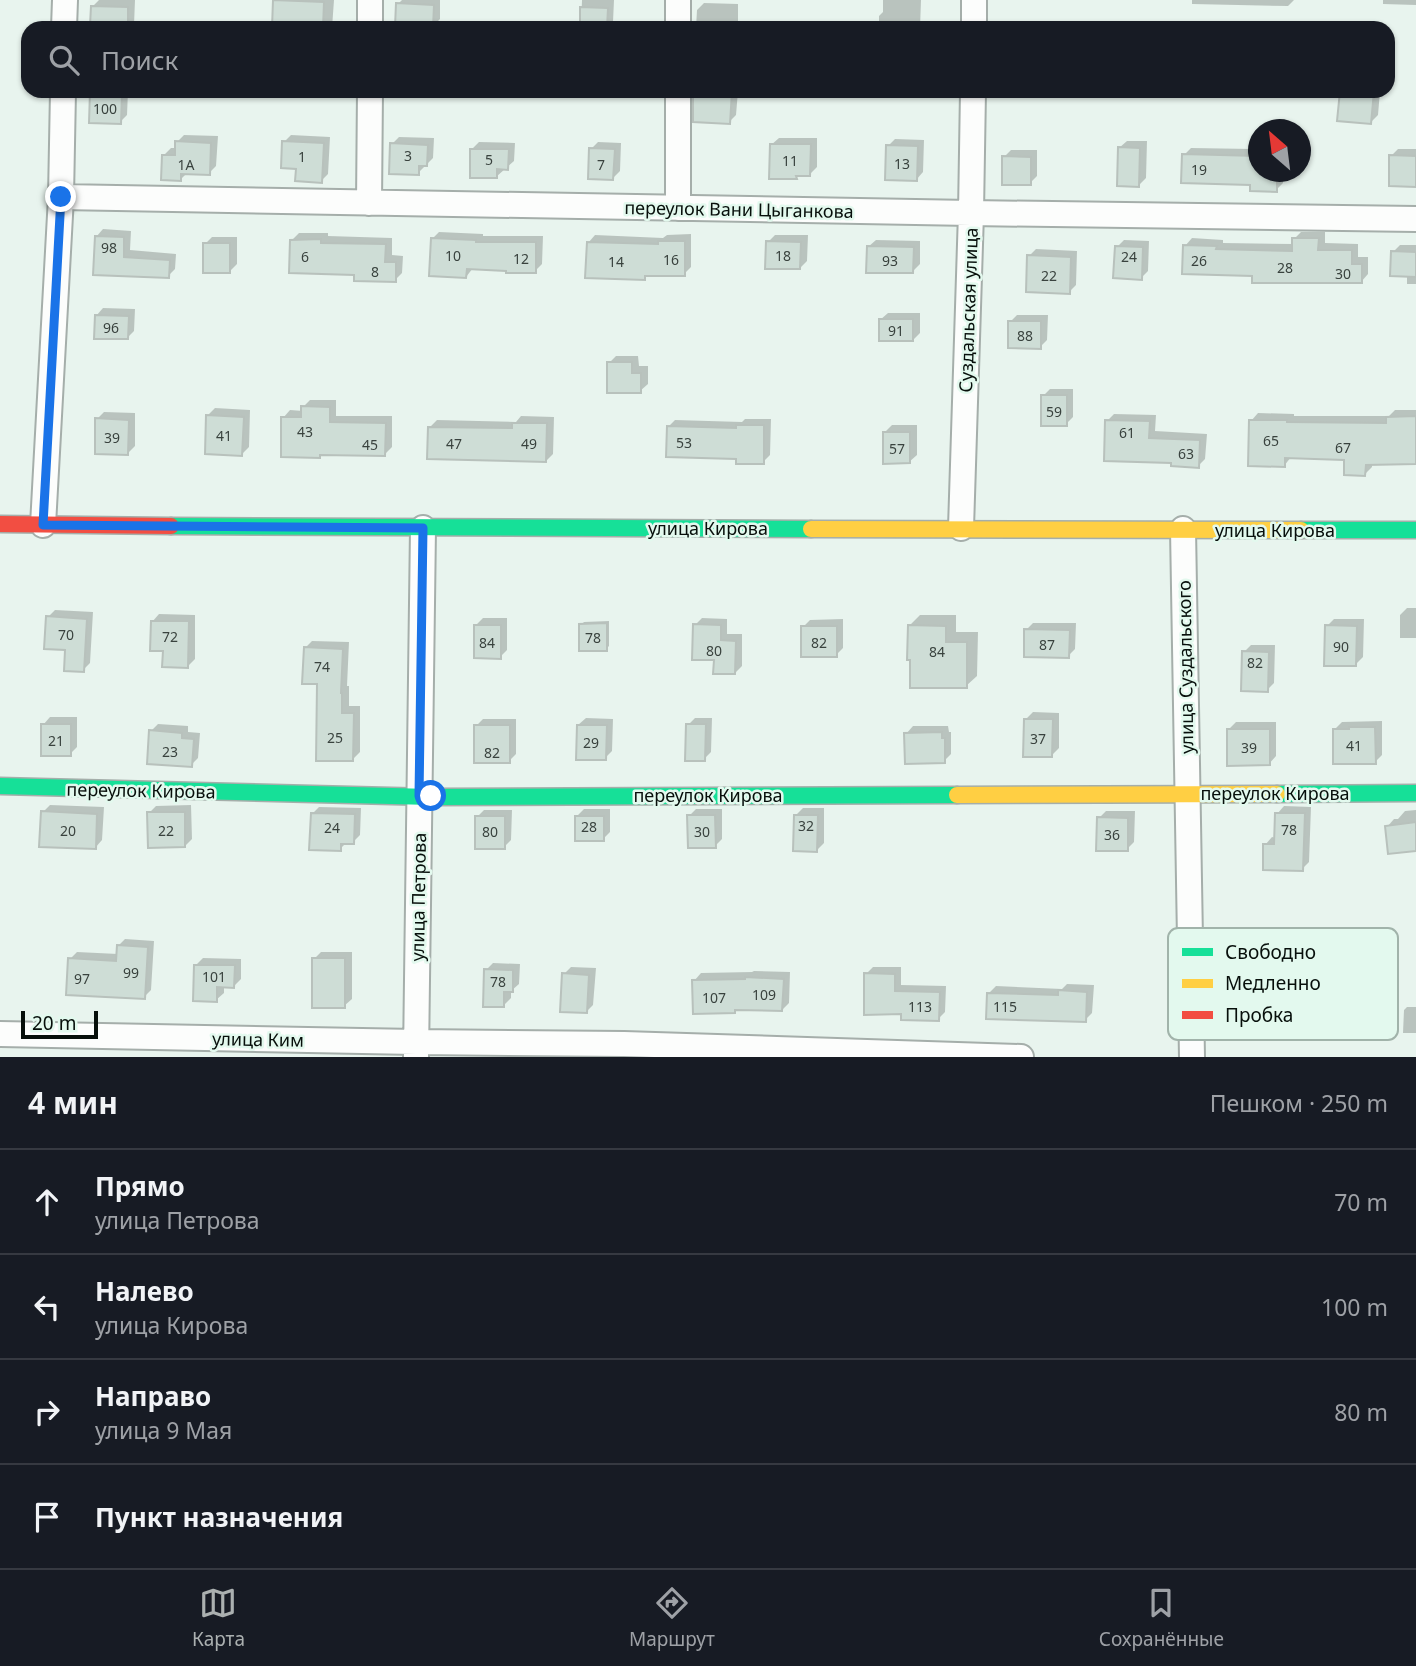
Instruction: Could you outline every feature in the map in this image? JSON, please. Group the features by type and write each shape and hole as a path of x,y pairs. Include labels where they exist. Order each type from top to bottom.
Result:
{"street":[{"path":"64,21 65,0"},
{"path":"370,0 370,21"},
{"path":"678,0 678,21"},
{"path":"974,0 974,21"},
{"path":"43,525 61,197 63,98"},
{"path":"369,203 370,98"},
{"path":"678,98 678,208"},
{"name":"Суздальская улица","path":"961,528 973,98"},
{"name":"переулок Вани Цыганкова","path":"61,197 1416,219"},
{"name":"улица Кирова","path":"0,524 423,528 1416,530"},
{"name":"улица Петрова","path":"416,1050 423,528"},
{"name":"улица Суздальского","path":"1183,529 1190,928"},
{"name":"переулок Кирова","path":"0,786 419,796 1416,793"},
{"name":"улица Ким","path":"0,1034 416,1050 624,1044 1021,1057"}],"building":[{"path":"273,0 324,2 323,21 272,21"},
{"path":"396,3 434,5 433,21 395,21"},
{"path":"91,6 128,7 128,21 90,21"},
{"path":"580,7 608,8 607,21 580,21"},
{"path":"90,98 122,98 121,124 89,123"},
{"path":"693,98 732,98 730,124 693,122"},
{"path":"1339,98 1373,98 1371,124 1337,121"},
{"path":"175,141 211,143 210,175 181,174 181,181 161,180 162,155 175,155"},
{"path":"282,141 324,143 322,183 295,181 296,169 281,168"},
{"path":"390,143 428,145 427,166 419,166 419,175 389,174"},
{"path":"770,144 811,144 810,176 769,179"},
{"path":"886,145 918,146 917,181 885,180"},
{"path":"1118,147 1140,148 1139,187 1117,186"},
{"path":"589,148 615,149 613,180 588,179"},
{"path":"470,149 509,149 508,170 497,169 497,178 470,178"},
{"path":"1182,154 1248,156 1248,182 1277,182 1277,192 1250,191 1250,185 1181,183"},
{"path":"1389,155 1416,156 1416,187 1389,186"},
{"path":"1002,156 1031,157 1031,185 1002,185"},
{"path":"95,236 124,237 124,257 170,260 169,278 93,275"},
{"path":"431,238 476,242 536,242 536,273 467,269 466,278 429,276"},
{"path":"1292,238 1319,238 1318,250 1352,250 1352,264 1362,264 1362,283 1252,283 1252,276 1182,274 1183,245 1217,246 1216,249 1292,251"},
{"path":"321,239 321,243 386,244 385,262 396,262 396,282 354,281 354,275 289,273 290,240"},
{"path":"658,241 685,241 685,276 645,276 645,280 585,278 587,242 658,244"},
{"path":"766,241 801,242 800,269 765,269"},
{"path":"203,243 230,243 230,273 203,273"},
{"path":"867,246 914,247 913,273 866,273"},
{"path":"1115,246 1143,247 1142,280 1113,278"},
{"path":"1391,251 1416,252 1416,277 1390,276"},
{"path":"1027,255 1071,257 1070,294 1026,292"},
{"path":"95,315 129,316 128,339 94,339"},
{"path":"879,319 913,319 913,341 879,341"},
{"path":"1008,321 1041,321 1041,349 1008,348"},
{"path":"607,362 632,362 632,373 641,373 641,393 607,393"},
{"path":"1041,395 1067,395 1067,426 1041,426"},
{"path":"301,406 330,407 330,422 386,423 385,456 281,457 281,417 301,417"},
{"path":"206,415 244,417 242,456 205,454"},
{"path":"1416,416 1416,464 1366,465 1365,476 1344,475 1344,460 1285,458 1285,467 1248,466 1249,420 1386,423 1386,417"},
{"path":"95,418 129,420 128,455 95,454"},
{"path":"1105,420 1150,421 1149,438 1200,440 1199,468 1171,466 1171,463 1104,461"},
{"path":"512,423 547,423 546,462 427,459 428,427 512,428"},
{"path":"736,425 764,425 764,464 736,464 736,459 666,457 667,426 736,428"},
{"path":"883,432 910,432 910,463 883,464"},
{"path":"46,616 87,619 84,672 64,671 65,650 44,649"},
{"path":"151,621 189,621 188,668 162,667 163,651 150,651"},
{"path":"607,623 607,651 579,651 579,624"},
{"path":"693,624 721,625 721,640 736,641 735,674 713,674 714,660 692,660"},
{"path":"474,625 501,625 501,659 474,658"},
{"path":"908,625 946,626 946,642 967,642 967,688 910,688 910,660 907,660"},
{"path":"1325,625 1357,626 1356,666 1324,666"},
{"path":"801,626 837,626 837,657 801,657"},
{"path":"1024,629 1070,630 1069,658 1024,657"},
{"path":"304,647 343,649 342,713 354,713 353,761 316,761 317,684 302,684"},
{"path":"1242,651 1269,652 1268,692 1241,691"},
{"path":"1024,719 1053,719 1052,757 1023,757"},
{"path":"41,724 71,724 71,756 41,756"},
{"path":"686,724 706,724 705,761 685,761"},
{"path":"474,725 510,725 510,763 474,763"},
{"path":"577,725 607,725 606,760 576,760"},
{"path":"1375,727 1376,764 1333,764 1333,729"},
{"path":"1227,729 1270,729 1270,765 1227,766"},
{"path":"149,730 182,733 182,738 194,739 192,767 147,764"},
{"path":"942,732 942,738 945,738 945,763 905,764 904,733"},
{"path":"41,811 97,814 96,849 39,847"},
{"path":"147,812 185,812 185,847 148,848"},
{"path":"311,813 355,814 354,844 341,844 341,851 309,850"},
{"path":"1275,813 1305,813 1303,871 1263,870 1263,844 1274,844"},
{"path":"687,815 715,815 716,848 688,848"},
{"path":"794,815 818,815 817,852 793,851"},
{"path":"475,816 505,816 505,849 475,849"},
{"path":"575,816 604,816 604,841 575,841"},
{"path":"1097,817 1128,818 1128,851 1096,851"},
{"path":"1416,822 1416,851 1388,854 1385,826"},
{"path":"117,945 148,947 145,999 66,995 68,958 116,961"},
{"path":"312,958 345,958 345,1008 312,1008"},
{"path":"194,965 235,965 234,988 217,987 217,1002 193,1001"},
{"path":"484,969 513,970 513,992 504,992 504,1007 483,1007"},
{"path":"562,973 589,975 587,1013 560,1012"},
{"path":"864,973 895,974 895,991 940,992 939,1021 901,1020 901,1014 864,1015"},
{"path":"745,977 784,979 782,1011 735,1010 735,1013 693,1014 692,980"},
{"path":"1058,990 1087,992 1086,1022 986,1019 987,993 1058,995"}],"traffic: fast":[{"path":"171,526 811,529"},
{"path":"1301,530 1416,530"},
{"path":"0,786 431,797 957,795"},
{"path":"1277,794 1416,793"}],"traffic: slow":[{"path":"811,529 1301,530"},
{"path":"957,795 1277,794"}],"traffic: jam":[{"path":"0,524 171,526"}],"route":[{"path":"61,197 43,525 423,528 419,796 431,796"}]}
